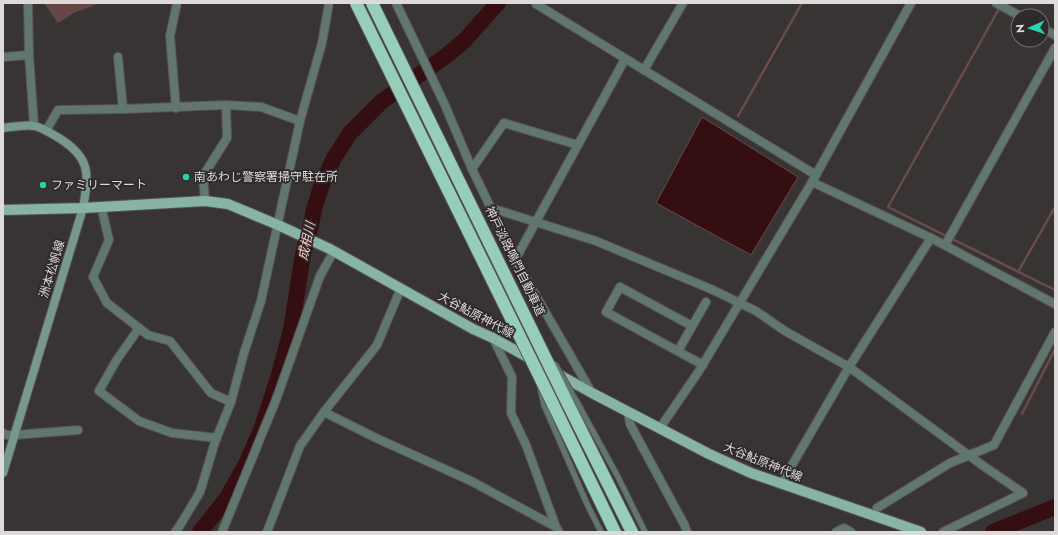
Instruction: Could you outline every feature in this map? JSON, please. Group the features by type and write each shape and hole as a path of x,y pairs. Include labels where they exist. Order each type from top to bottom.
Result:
{"highway":[{"path":"356,3 537,374 548,405 615,532"},
{"name":"神戸淡路鳴門自動車道","path":"372,3 525,313 573,403 632,532"}],"main road":[{"name":"洲本松帆線","path":"3,128 34,126 68,144 78,152 85,165 87,183 83,208 3,472"},
{"name":"大谷鮎原神代線","path":"3,210 83,208 205,201 228,204 281,226 332,250 473,329 493,338 592,393 709,454 751,473 921,532"}],"street":[{"path":"28,3 29,55 34,126"},
{"path":"176,108 170,36 177,3"},
{"path":"323,3 327,13"},
{"path":"175,532 200,492 217,438 231,402 244,352 261,301 281,226 300,121 322,43 329,3"},
{"path":"396,3 439,92 472,169 515,260 592,393"},
{"path":"644,70 683,3"},
{"path":"660,428 703,365 814,179 911,3"},
{"path":"996,3 1010,11"},
{"path":"536,4 644,70 814,179 945,245 1055,304"},
{"path":"945,245 1055,48"},
{"path":"3,57 29,55"},
{"path":"118,57 123,109"},
{"path":"515,260 625,59"},
{"path":"205,201 204,176 227,138 226,105"},
{"path":"46,131 58,110 176,108 226,105 261,107 300,121"},
{"path":"472,169 504,123 578,145"},
{"path":"101,206 109,240 93,277 107,303 148,335 170,341 211,393 231,402"},
{"path":"491,208 596,241 713,290 756,311 785,331 849,367 969,456 1023,493 944,532"},
{"path":"782,484 849,367 931,238"},
{"path":"222,532 276,400 320,276 332,250"},
{"path":"692,326 620,287 606,312 703,365"},
{"path":"267,532 300,446 324,412 377,345 401,288"},
{"path":"678,351 706,302"},
{"path":"139,328 116,361 99,391 139,422 172,433 217,438"},
{"path":"877,508 950,463 994,445 1055,332"},
{"path":"493,338 512,377 511,413 526,445 557,530"},
{"path":"324,412 376,438 471,481 557,530"},
{"path":"628,412 630,424 687,532"},
{"path":"3,433 7,435 14,435 78,430"},
{"path":"836,532 844,528 851,532"}],"lane":[{"path":"573,403 618,477 645,532"},
{"path":"548,405 587,504 601,532"}],"shaded area":[{"path":"44,3 101,3 74,13 58,23"},
{"path":"702,117 798,177 751,255 656,203"}],"waterway":[{"name":"成相川","path":"200,532 227,498 246,464 261,430 278,378 291,330 303,254 314,209 322,184 334,158 350,133 381,102 446,56 464,41 498,3"},
{"path":"738,116 802,3"},
{"path":"1000,7 888,207 1055,290"},
{"path":"1018,272 1055,207"},
{"path":"1022,414 1055,349"},
{"path":"993,532 1055,507"}],"place":[{"name":"南あわじ警察署掃守駐在所","path":"186,177"},
{"name":"ファミリーマート","path":"43,185"}]}
